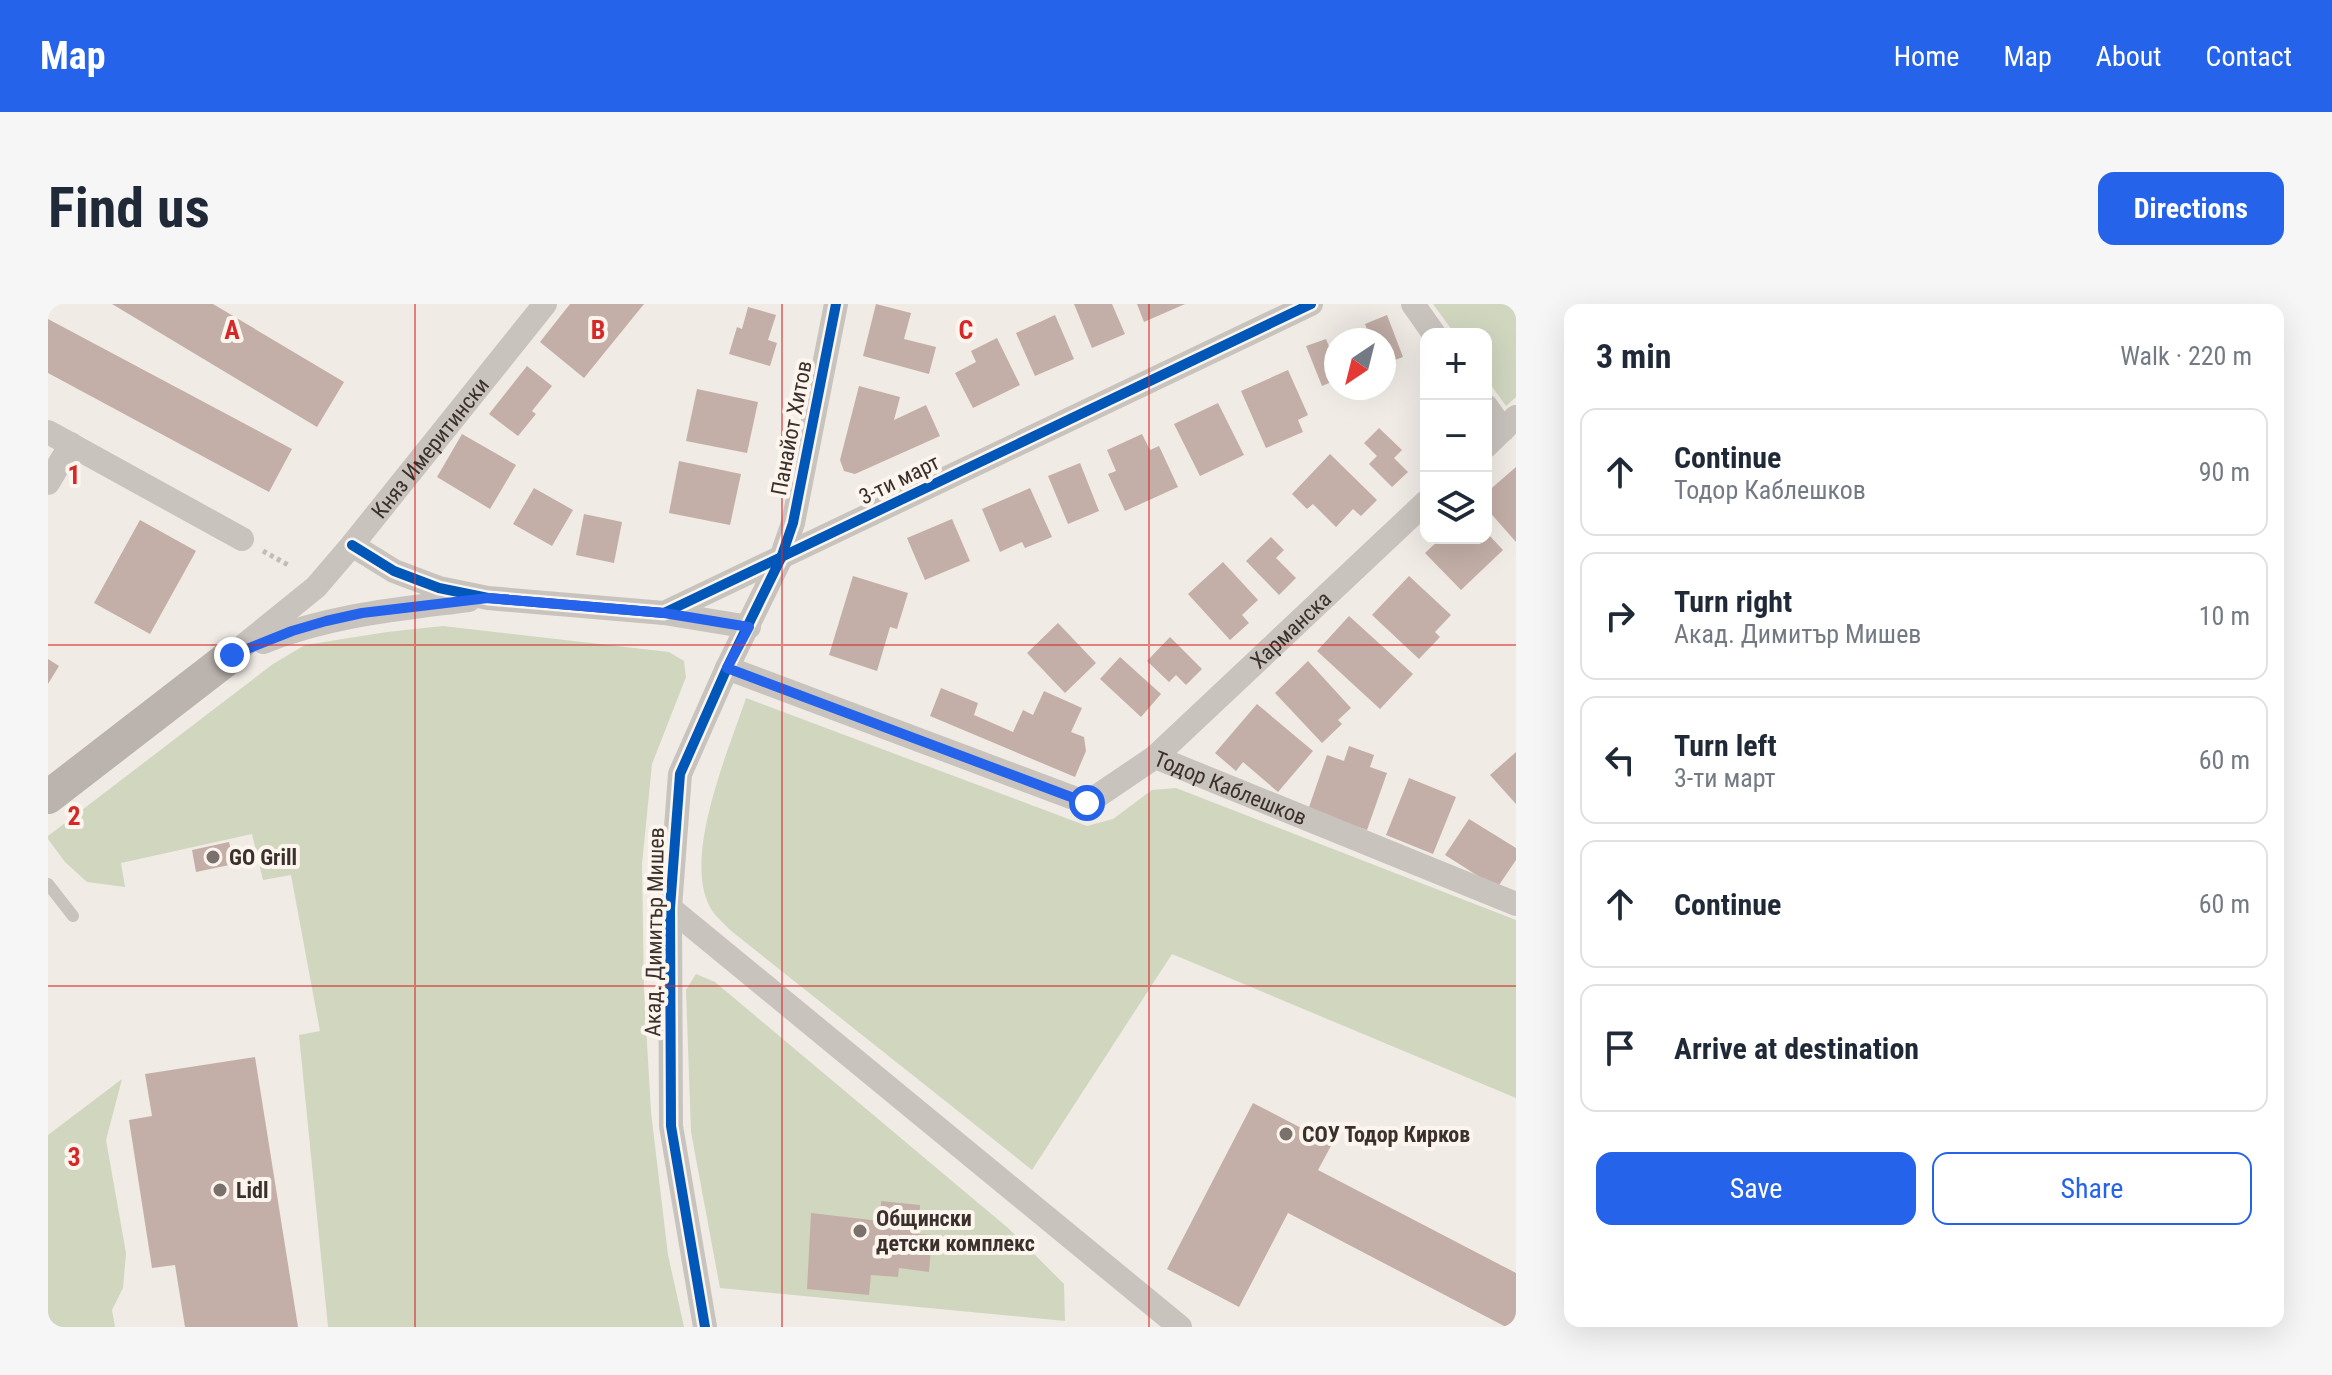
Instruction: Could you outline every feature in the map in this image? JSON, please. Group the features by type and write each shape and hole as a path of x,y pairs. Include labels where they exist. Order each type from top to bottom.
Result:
{"street":[{"name":"Княз Имеритински","path":"48,797 316,587 545,304"},
{"name":"Панайот Хитов","path":"781,558 793,523 836,304"},
{"name":"3-ти март","path":"664,613 1311,304"},
{"path":"1413,304 1430,328"},
{"path":"48,432 242,539"},
{"path":"48,483 71,444"},
{"name":"Харманска","path":"1155,757 1420,508"},
{"path":"352,545 394,571 439,588 488,598 664,613 749,627"},
{"name":"Акад. Димитър Мишев","path":"705,1327 671,1126 670,908 680,774 781,558"},
{"path":"232,655 326,621 362,613 488,598"},
{"name":"Тодор Каблешков","path":"727,668 1087,803 1155,757 1516,904"},
{"name":"Акад. Димитър Мишев","path":"670,908 1180,1327"}],"lane":[{"path":"48,884 73,916"}],"green space":[{"path":"1433,304 1516,304 1516,397 1506,406 1492,386 1492,328 1451,328"},
{"path":"443,626 669,652 684,661 686,677 652,764 642,864 644,991 651,1112 668,1255 684,1327 328,1327 299,1035 320,1031 291,875 263,880 252,834 121,863 125,887 87,882 65,862 48,839 273,664 305,645"},
{"path":"746,698 1087,826 1113,819 1152,790 1176,788 1516,920 1516,1098 1172,954 1032,1170 730,930 713,912 704,891 701,865 704,836 719,776"},
{"path":"696,974 715,982 1008,1228 1064,1284 1065,1321 720,1288 691,1132 686,990"},
{"path":"122,1079 106,1140 126,1253 123,1288 112,1310 115,1327 48,1327 48,1135"}],"building":[{"path":"112,304 213,304 344,382 317,427"},
{"path":"570,304 644,304 584,378 540,342"},
{"path":"876,304 911,313 904,339 936,347 929,374 863,356"},
{"path":"1074,304 1112,304 1125,334 1092,348"},
{"path":"1137,304 1185,304 1144,322"},
{"path":"748,307 776,315 768,340 777,343 770,366 729,354 737,327 742,329"},
{"path":"1055,315 1074,359 1035,376 1016,333"},
{"path":"1387,315 1392,328 1366,328 1365,324"},
{"path":"48,319 292,449 269,492 48,373"},
{"path":"997,338 1020,385 973,408 955,373 976,362 971,351"},
{"path":"1396,339 1403,357 1396,360"},
{"path":"1324,340 1324,385 1322,386 1306,346"},
{"path":"527,366 552,386 532,411 536,414 518,436 489,414"},
{"path":"1288,370 1308,415 1298,420 1303,432 1266,448 1241,391"},
{"path":"859,386 900,397 894,420 926,405 940,436 855,474 844,471 840,460"},
{"path":"697,389 758,402 747,453 686,441"},
{"path":"1218,403 1244,455 1200,476 1174,424"},
{"path":"1379,428 1402,450 1394,458 1408,472 1392,487 1369,464 1377,456 1364,443"},
{"path":"462,434 516,465 490,509 437,477"},
{"path":"1142,434 1150,450 1159,446 1178,487 1125,511 1108,474 1116,471 1107,450"},
{"path":"1330,454 1377,500 1361,516 1353,509 1336,527 1313,504 1307,509 1292,494"},
{"path":"679,461 741,474 730,525 669,513"},
{"path":"1080,463 1099,511 1068,524 1048,476"},
{"path":"1516,467 1516,542 1492,515 1492,488"},
{"path":"534,488 573,510 552,546 513,524"},
{"path":"1030,488 1052,537 1025,548 1022,542 1000,552 982,509"},
{"path":"584,514 622,522 614,563 576,555"},
{"path":"952,519 970,561 925,580 907,538"},
{"path":"140,520 196,551 150,634 94,603"},
{"path":"1271,537 1284,550 1276,558 1296,578 1279,595 1246,561"},
{"path":"1492,538 1503,550 1461,590 1425,553 1435,544 1492,544"},
{"path":"1223,562 1258,600 1242,615 1249,623 1230,640 1188,594"},
{"path":"853,576 908,593 897,629 890,627 877,671 829,655"},
{"path":"1409,576 1451,615 1435,632 1440,637 1419,659 1372,615"},
{"path":"1349,616 1413,674 1380,709 1317,651"},
{"path":"1058,623 1096,663 1065,693 1027,653"},
{"path":"1170,637 1202,669 1186,685 1176,675 1169,682 1147,661"},
{"path":"1120,657 1161,694 1141,717 1100,679"},
{"path":"48,659 59,666 48,684"},
{"path":"1308,661 1351,708 1338,720 1342,724 1322,743 1275,693"},
{"path":"941,688 978,703 974,715 1013,732 1023,710 1033,715 1044,691 1082,708 1071,732 1084,737 1086,751 1075,777 930,716"},
{"path":"1257,704 1313,751 1278,792 1243,762 1236,771 1215,753"},
{"path":"1349,746 1374,755 1370,767 1387,773 1367,830 1308,810 1327,755 1344,761"},
{"path":"1516,752 1516,804 1490,775"},
{"path":"1409,778 1456,797 1433,854 1386,835"},
{"path":"1469,819 1516,848 1516,860 1497,888 1445,855"},
{"name":"GO Grill","path":"229,842 234,864 196,872 192,850"},
{"name":"Lidl","path":"255,1057 298,1327 185,1327 175,1265 152,1268 129,1120 152,1116 145,1074"},
{"path":"1253,1103 1332,1144 1318,1170 1516,1273 1516,1327 1506,1327 1288,1213 1239,1307 1167,1269"},
{"path":"881,1201 920,1205 919,1234 932,1235 929,1272 899,1268 898,1277 871,1275 869,1295 807,1289 811,1213 880,1221"}],"cycle path":[{"path":"705,1327 671,1126 670,908 680,774 781,558 793,523 836,304"},
{"path":"352,545 394,571 439,588 488,598 664,613 1311,304"}],"place":[{"name":"GO Grill","path":"213,857"},
{"name":"СОУ Тодор Кирков","path":"1286,1134"},
{"name":"Lidl","path":"220,1190"},
{"name":"Общински детски комплекс","path":"860,1231"}],"route":[{"path":"232,655 326,621 362,613 488,598 664,613 749,627 727,668 1087,803"}]}
